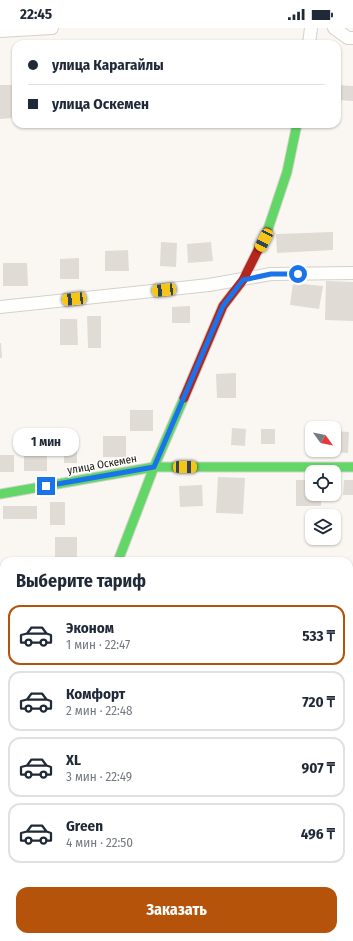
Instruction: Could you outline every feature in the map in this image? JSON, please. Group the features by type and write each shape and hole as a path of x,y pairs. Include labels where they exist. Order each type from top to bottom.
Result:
{"street":[{"path":"0,30 52,28"},
{"path":"310,40 311,28"},
{"path":"334,28 348,38 353,38"},
{"path":"120,557 154,467 223,306 243,280 270,226 287,172 296,128"},
{"path":"0,307 243,280 271,274 353,273"},
{"name":"улица Оскемен","path":"0,494 154,467 353,467"}],"building":[{"path":"0,85 12,85 12,118 0,119"},
{"path":"341,85 353,86 353,101 341,100"},
{"path":"333,232 333,250 277,253 276,234"},
{"path":"161,242 177,243 176,267 160,266"},
{"path":"211,242 213,261 188,263 187,244"},
{"path":"128,250 129,271 105,271 105,251"},
{"path":"79,258 79,279 60,279 60,259"},
{"path":"3,263 27,263 28,286 3,286"},
{"path":"326,281 353,282 353,321 325,320"},
{"path":"293,283 323,286 319,309 290,305"},
{"path":"190,306 190,323 172,323 172,307"},
{"path":"87,316 101,316 101,348 88,348"},
{"path":"60,319 77,319 78,345 60,345"},
{"path":"1,343 2,358 0,358"},
{"path":"236,373 236,398 217,398 216,374"},
{"path":"130,410 153,410 153,431 130,431"},
{"path":"232,428 246,429 245,446 231,445"},
{"path":"261,429 275,429 275,444 261,444"},
{"path":"341,431 349,432 348,453 341,453"},
{"path":"103,436 126,436 126,457 103,457"},
{"path":"77,447 77,463 64,463 64,448"},
{"path":"24,450 47,450 47,471 24,471"},
{"path":"0,455 14,455 14,472 0,472"},
{"path":"218,477 245,478 243,514 216,513"},
{"path":"296,480 305,480 305,501 321,501 321,506 296,506"},
{"path":"344,480 353,480 353,495 343,495"},
{"path":"202,485 203,506 180,507 179,486"},
{"path":"50,502 65,502 65,525 50,525"},
{"path":"3,506 37,506 37,519 3,519"},
{"path":"55,537 77,537 77,557 55,557"}],"traffic: fast":[{"path":"267,232 287,172 296,128"},
{"path":"120,557 154,467 184,398"},
{"path":"0,494 154,467 353,467"}],"traffic: jam":[{"path":"184,398 223,306 243,280 267,232"}],"route":[{"path":"46,486 154,467 223,306 243,280 271,274 298,274"}]}
